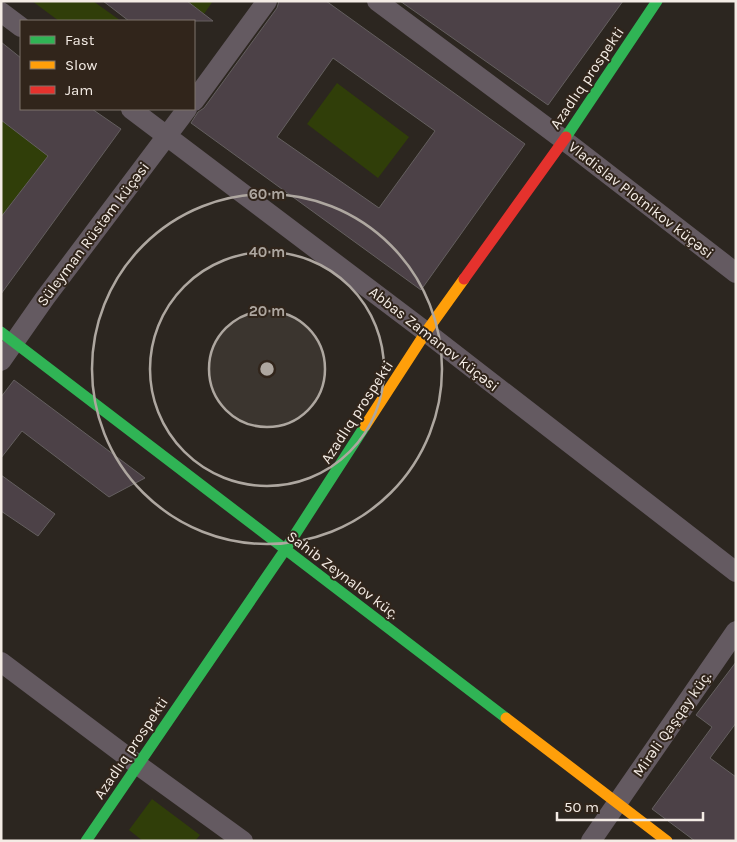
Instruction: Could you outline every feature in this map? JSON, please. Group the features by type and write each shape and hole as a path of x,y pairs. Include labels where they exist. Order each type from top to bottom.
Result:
{"main road":[{"name":"Azadlıq prospekti","path":"86,841 285,550 426,332 564,140 656,1"},
{"name":"Sahib Zeynalov küç.","path":"8,337 667,841"}],"street":[{"path":"195,99 267,1"},
{"name":"Vladislav Plotnikov küçəsi","path":"377,1 564,140 736,273"},
{"path":"1,12 20,26"},
{"name":"Abbas Zamanov küçəsi","path":"132,110 426,332 736,572"},
{"name":"Süleyman Rüstəm küçəsi","path":"1,361 8,337 46,298 187,110"},
{"name":"Mirəli Qaşqay küç.","path":"591,841 736,631"},
{"path":"1,662 138,766 243,841"}],"green space":[{"path":"32,1 93,1 120,20 58,20"},
{"path":"190,1 213,1 204,14 189,3"},
{"path":"337,83 409,137 378,178 307,124"},
{"path":"1,120 48,156 1,217"},
{"path":"152,799 200,835 195,841 143,841 129,830"}],"building":[{"path":"103,1 187,1 213,21 195,20 128,20"},
{"path":"279,1 326,1 525,144 421,290 191,123 277,8","holes":["333,58 435,131 379,208 277,137"]},
{"path":"400,1 623,1 548,105"},
{"path":"1,42 20,57 20,110 93,110 121,129 1,294 1,217 48,156 1,120"},
{"path":"14,380 145,478 109,497 22,431 1,458 1,397"},
{"path":"1,475 55,514 38,536 1,511"},
{"path":"736,662 736,723 710,758 736,777 736,841 695,841 652,809 712,727 696,715"}],"traffic: fast":[{"path":"566,137 657,1"},
{"path":"1,332 506,718"},
{"path":"86,841 285,550 365,426"}],"traffic: slow":[{"path":"365,426 426,332 464,279"},
{"path":"506,718 667,841"}],"traffic: jam":[{"path":"464,279 566,137"}]}
